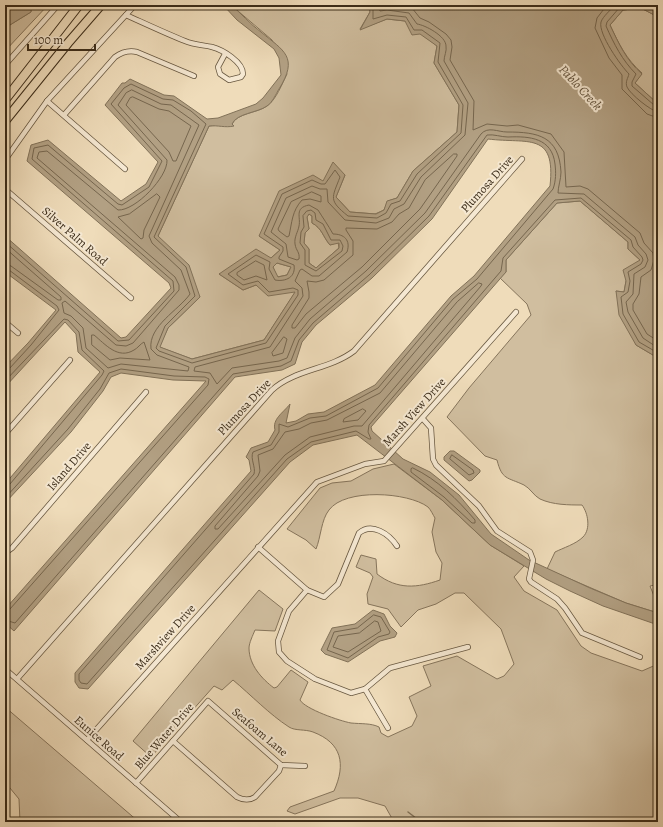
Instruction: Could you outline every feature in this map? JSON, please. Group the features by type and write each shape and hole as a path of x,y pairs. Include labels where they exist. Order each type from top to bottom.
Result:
{"highway":[{"path":"5,100 79,5"},
{"path":"5,121 68,43 102,5"}],"street":[{"path":"5,64 58,5"},
{"path":"5,160 47,101 135,5"},
{"path":"126,15 188,42 212,47 225,54 242,67 243,74 240,77 229,80 220,74 218,67 225,54"},
{"path":"64,115 115,57 122,53 132,51 137,52 194,76"},
{"path":"47,101 125,169"},
{"name":"Plumosa Drive","path":"17,679 272,390 295,375 343,358 354,351 522,159"},
{"name":"Silver Palm Road","path":"5,189 131,298"},
{"name":"Marsh View Drive","path":"258,546 317,482 366,464 384,461 423,419 516,312"},
{"path":"5,322 18,333"},
{"path":"5,434 70,360"},
{"name":"Island Drive","path":"5,553 12,548 146,392"},
{"path":"423,419 431,428 433,459 436,465 479,506 496,531 530,552 533,560 529,574 531,582 557,599 565,608 582,634 640,657"},
{"path":"258,546 307,590 324,597 334,590 342,577 359,534 364,530 371,528 384,532 397,546"},
{"name":"Marshview Drive","path":"87,740 258,546"},
{"path":"307,590 289,611 278,641 279,652 287,661 314,679 351,693 365,689 390,668 468,647"},
{"name":"Eunice Road","path":"5,669 181,822"},
{"path":"365,689 388,728"},
{"name":"Blue Water Drive","path":"136,783 208,701"},
{"name":"Seafoam Lane","path":"208,701 281,765 305,766"},
{"path":"173,741 237,797 244,800 255,797 279,771 281,765"}],"shaded area":[{"path":"31,5 48,5 5,51 5,28 31,12"},
{"path":"231,5 369,5 370,12 360,29 387,19 405,21 437,46 434,63 459,105 457,132 413,171 397,198 388,201 384,210 375,214 350,212 336,197 345,175 323,181 259,236 280,250 271,258 219,274 243,290 256,285 296,291 264,340 192,359 159,347 168,328 200,297 158,236 209,126 232,124 243,115 267,106 276,96 287,74 272,40"},
{"path":"641,8 658,17 658,104 635,83 642,73 627,57 610,25 623,10"},
{"path":"580,201 628,242 628,249 640,260 626,281 624,292 616,291 636,345 658,358 658,594 655,585 650,586 654,596 658,600 658,613 626,603 547,569 555,552 577,542 586,534 588,521 586,512 582,505 561,504 538,498 524,485 503,475 497,460 485,456 447,417 469,388 531,315 527,304 500,278 506,272 506,260 557,203"},
{"path":"309,214 312,216 312,223 320,230 330,245 338,242 339,248 316,268 309,263 309,249 304,243 305,233 309,229 307,217"},
{"path":"277,263 291,267 287,275 277,277 273,267"},
{"path":"394,464 442,500 490,545 524,566 514,577 524,591 557,610 581,646 591,653 642,671 658,664 658,822 394,822 385,806 358,798 340,798 295,814 287,811 290,807 334,791 340,772 339,756 336,748 323,737 313,732 289,727 233,680 222,690 214,686 151,757 133,741 259,590 283,609 275,631 255,630 250,641 249,648 251,660 257,671 274,688 277,687 291,670 308,682 300,700 315,711 339,720 351,723 369,724 379,727 381,733 388,737 412,726 417,716 409,697 431,686 423,666 457,656 497,679 504,676 514,664 501,629 464,593 455,593 436,604 418,610 401,627 388,609 368,604 367,594 373,577 370,573 356,567 361,555 376,559 377,574 392,583 415,586 440,580 442,563 436,552 432,532 435,518 428,507 419,502 406,498 392,496 362,495 348,498 337,503 326,514 316,549 306,540 287,529 320,488 332,483 351,481 373,469"},
{"path":"5,707 139,822 20,822 19,799 5,782"}],"water":[{"path":"16,5 31,5 31,12 5,28 5,9"},
{"name":"Pablo Creek","path":"223,5 231,5 253,26 276,44 286,56 288,69 285,78 275,96 271,103 267,106 238,118 232,124 234,126 209,126 158,236 189,265 200,297 168,328 160,347 192,359 264,340 295,292 268,296 256,285 243,290 219,274 256,249 271,258 280,250 259,236 279,191 313,175 323,181 333,162 345,175 336,197 350,212 376,214 384,210 387,201 397,198 413,171 457,132 459,105 434,63 437,46 420,34 412,35 405,21 387,19 360,30 370,12 369,5 658,5 658,17 641,8 623,10 610,25 627,57 642,74 635,83 658,104 658,358 636,345 619,315 616,291 624,292 626,281 623,270 640,260 628,249 628,242 580,201 557,203 506,260 506,272 371,427 372,431 403,459 430,472 459,495 491,534 529,560 626,603 658,613 658,625 603,606 570,591 546,579 490,545 442,500 357,435 313,445 290,462 88,689 79,688 75,682 75,673 251,471 249,460 246,457 251,448 268,442 275,430 274,426 277,419 290,404 286,423 296,421 308,414 324,412 375,385 451,296 474,276 550,186 551,168 544,148 527,142 488,139 432,219 372,278 316,325 302,342 295,364 282,370 235,377 14,631 5,623 5,606 7,607 206,381 173,380 121,373 111,377 103,391 71,432 5,503 5,484 100,372 78,352 76,334 65,322 5,387 5,367 56,310 5,272 5,236 121,338 126,337 171,288 169,283 27,161 31,145 48,140 121,201 146,184 158,162 105,105 122,83 125,83 130,79 164,95 174,96 207,119 218,118 256,104 263,98 281,75 279,58 274,49 237,20","holes":["309,214 312,216 312,223 320,230 330,245 339,243 339,248 316,268 309,263 309,249 304,243 305,233 309,229 307,217","277,263 291,267 287,275 278,277 273,267"]},
{"path":"450,451 454,451 480,470 480,472 469,481 444,460 444,457"},
{"path":"373,610 384,614 390,626 397,633 395,637 380,641 348,662 325,654 321,650 332,628 355,624"}],"waterway":[{"path":"408,812 421,822 431,820 432,822"}]}
